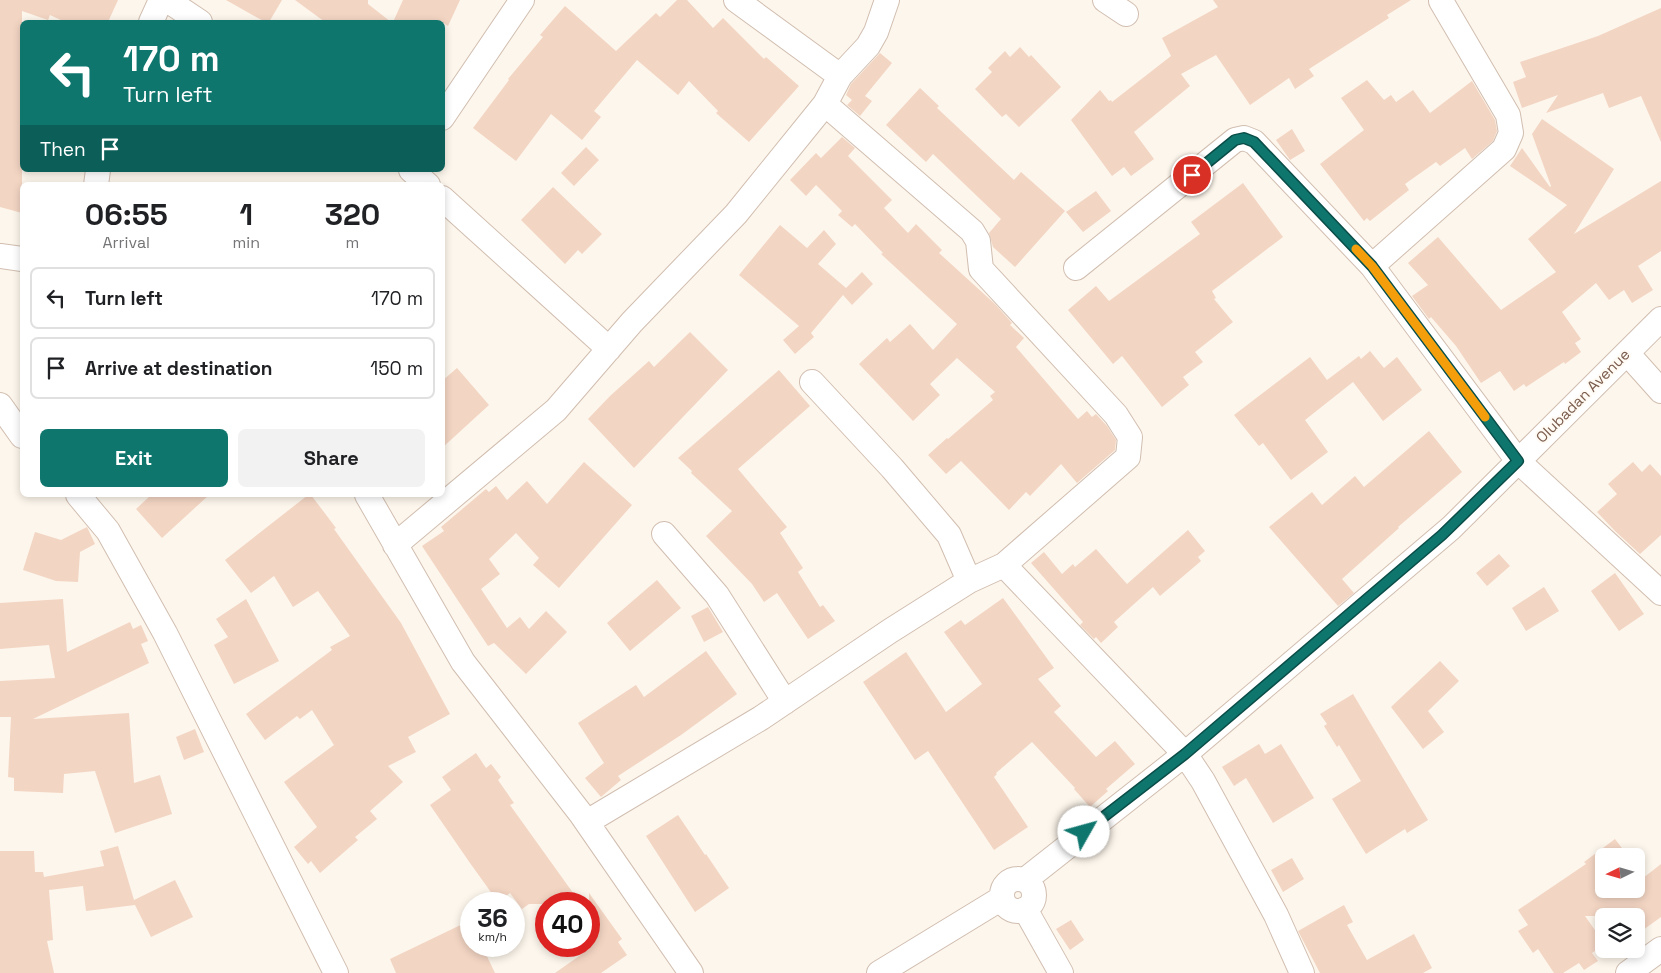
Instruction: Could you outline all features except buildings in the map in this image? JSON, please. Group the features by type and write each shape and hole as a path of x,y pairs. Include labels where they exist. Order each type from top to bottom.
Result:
{"street":[{"path":"152,20 161,0"},
{"path":"167,0 197,20"},
{"path":"445,114 522,0"},
{"path":"736,0 840,76"},
{"path":"395,545 556,410 609,349 736,214 825,104 840,76 868,46 876,32 887,0"},
{"path":"1105,0 1126,14"},
{"path":"1372,266 1504,149 1511,133 1508,115 1441,1"},
{"path":"587,822 761,718 890,631 969,581 1004,565 1128,457 1130,437 1116,415 981,269 978,241 972,231 825,104"},
{"path":"1076,268 1235,140 1244,138 1254,142 1372,266 1518,461 1661,592"},
{"path":"413,172 425,182"},
{"path":"445,201 609,349"},
{"path":"0,256 20,259"},
{"name":"Olubadan Avenue","path":"1025,880 1185,754 1450,528 1661,319"},
{"path":"1627,353 1661,391"},
{"path":"812,382 892,468 949,535 969,581"},
{"path":"0,405 20,433"},
{"path":"80,497 108,531 165,633 336,973"},
{"path":"369,497 463,662 587,822 691,973"},
{"path":"664,534 717,595 785,702"},
{"path":"1004,565 1185,754 1203,780 1276,916 1302,973"},
{"path":"1011,880 1025,880 1033,891 1030,905 1018,911 1011,909 1002,898 1002,891 1011,880"},
{"path":"879,973 1002,898"},
{"path":"1025,909 1061,973"},
{"path":"1628,973 1661,949"}],"slow traffic":[{"path":"1356,249 1372,266 1485,417"}],"route":[{"path":"1084,832 1185,754 1442,535 1518,461 1372,266 1254,142 1244,138 1235,140 1192,175"}]}
